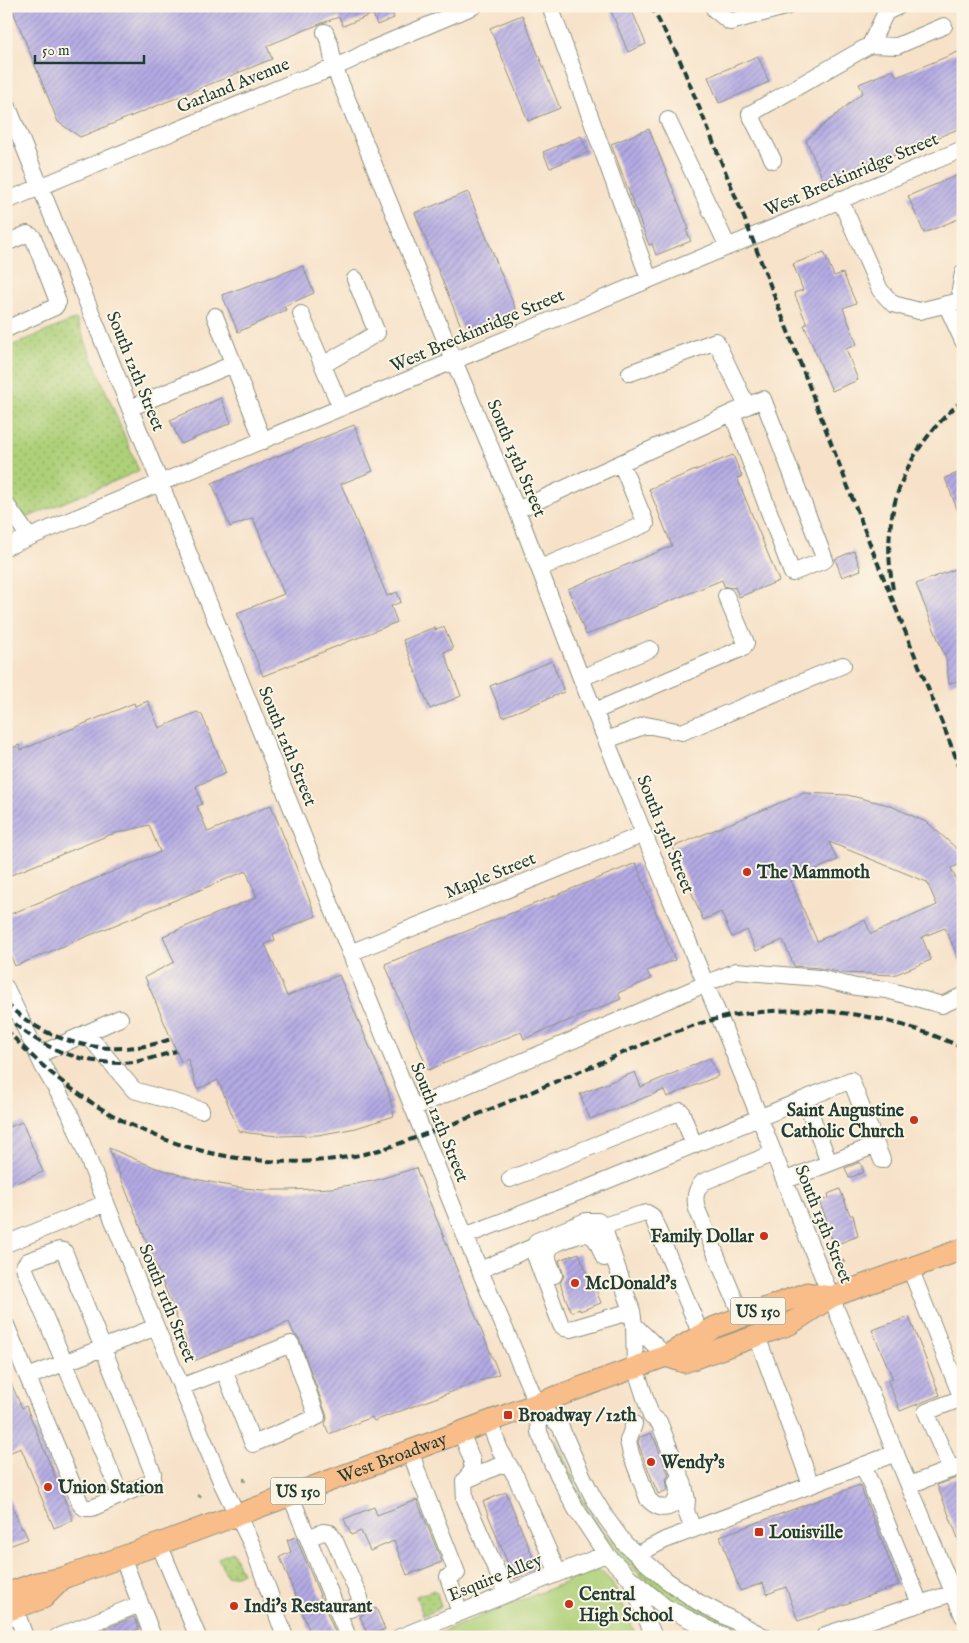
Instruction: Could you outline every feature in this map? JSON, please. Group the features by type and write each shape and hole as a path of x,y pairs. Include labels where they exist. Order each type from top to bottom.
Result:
{"main road":[{"name":"West Broadway","path":"666,1356 684,1362 757,1336 790,1324 832,1297 963,1249"},
{"name":"West Broadway","path":"9,1604 36,1582 63,1578 159,1544 666,1356 715,1327 807,1293 832,1297"}],"street":[{"name":"Garland Avenue","path":"6,201 296,81 358,58 372,49 474,6"},
{"path":"550,6 649,279"},
{"path":"713,6 715,10 730,22 788,6"},
{"path":"870,45 886,8"},
{"path":"773,160 750,114 870,45 897,46 944,26"},
{"name":"South 13th Street","path":"325,32 330,44 334,67 517,510 581,678 963,1616"},
{"name":"South 12th Street","path":"6,102 413,1108 537,1404"},
{"path":"668,120 728,247"},
{"name":"West Breckinridge Street","path":"6,547 963,149"},
{"path":"840,199 880,290 893,304 919,311 963,299"},
{"path":"6,243 27,234 33,236 58,302 55,307 6,329"},
{"path":"963,273 960,290 963,295"},
{"path":"323,365 377,333 355,279"},
{"path":"946,304 963,341"},
{"path":"301,314 341,408"},
{"path":"215,316 263,440"},
{"path":"517,510 739,409 763,400 825,560 792,573 739,409 716,340 630,373"},
{"path":"130,408 233,364"},
{"path":"540,568 646,524 621,463"},
{"path":"6,504 29,537"},
{"path":"595,711 743,648 746,643 726,596"},
{"path":"581,678 650,649"},
{"path":"607,740 646,725 682,732 844,665"},
{"name":"Maple Street","path":"350,953 644,834"},
{"path":"413,1108 736,971 818,978 856,987 887,990 942,1005 962,996"},
{"name":"South 11th Street","path":"6,988 38,1055 69,1111 156,1327 223,1486 253,1547 283,1636"},
{"path":"38,1055 120,1018"},
{"path":"86,1033 134,1090 201,1110"},
{"path":"466,1236 586,1190 851,1080 882,1160"},
{"path":"510,1179 681,1111 694,1144"},
{"path":"810,1112 830,1163"},
{"path":"786,1180 876,1145"},
{"path":"742,1317 698,1209 695,1196 698,1187 703,1182 774,1153"},
{"path":"6,1244 106,1203"},
{"path":"603,1226 642,1214 647,1213 652,1216 701,1335"},
{"path":"633,1318 574,1328 565,1328 561,1325 535,1255 535,1246 538,1241 586,1221 598,1221 603,1226 633,1318 636,1367 651,1416 659,1422 684,1485 687,1500 686,1511 693,1529"},
{"path":"574,1328 547,1257 550,1247 581,1234 587,1234 597,1240 606,1265 619,1273"},
{"path":"480,1270 535,1246"},
{"path":"6,1325 81,1505 85,1508 92,1508 121,1496 149,1483 153,1479 153,1473 64,1251 59,1250 28,1261 24,1266 121,1496"},
{"path":"909,1485 957,1467 926,1412 962,1400 910,1268"},
{"path":"633,1318 666,1356"},
{"path":"28,1377 156,1327"},
{"path":"757,1336 811,1485"},
{"path":"182,1387 224,1370 290,1344 317,1416 253,1444 224,1370"},
{"path":"537,1404 538,1432 552,1463 576,1509 606,1554 630,1578 665,1607 724,1637"},
{"path":"537,1404 560,1426 582,1475 606,1518 625,1544 666,1580 698,1602 765,1637"},
{"path":"651,1416 634,1424 617,1443 638,1502 652,1517 666,1519 686,1511"},
{"path":"489,1422 500,1450 516,1477 558,1573"},
{"path":"634,1424 628,1441 631,1454 648,1499 652,1504 664,1508 670,1507 676,1502 678,1492 678,1487 666,1454 668,1446"},
{"path":"461,1432 472,1460 472,1471 464,1481 465,1499 507,1594"},
{"path":"410,1450 458,1573 448,1577 460,1613"},
{"path":"638,1554 693,1529 896,1453"},
{"path":"464,1481 508,1462"},
{"path":"863,1465 920,1604"},
{"path":"290,1494 348,1637"},
{"path":"308,1538 323,1532 330,1533 336,1541 360,1598 359,1605 350,1609 337,1610"},
{"path":"159,1544 198,1637"},
{"name":"Esquire Alley","path":"400,1637 606,1554"},
{"path":"122,1556 152,1637"},
{"path":"630,1578 654,1637"},
{"path":"825,1635 953,1593"},
{"path":"9,1604 26,1637"},
{"path":"57,1637 140,1604"}],"path":[{"path":"244,1478 245,1484"},
{"path":"198,1496 203,1499"}],"green space":[{"path":"76,319 139,471 26,518 6,492 6,348"},
{"path":"555,1438 579,1492 598,1526 604,1532 625,1550 756,1637 741,1637 732,1634 686,1608 652,1585 622,1558 608,1542 585,1509 565,1466"},
{"path":"233,1552 242,1573 227,1576 218,1558"},
{"name":"Central High School","path":"599,1569 612,1582 637,1637 429,1637"},
{"path":"434,1590 437,1593 441,1607 423,1615 416,1596"}],"building":[{"path":"11,6 391,6 394,18 377,25 373,14 343,26 339,17 322,23 267,46 272,59 80,137 58,122"},
{"path":"609,6 630,6 646,44 628,52"},
{"path":"522,15 560,108 528,121 490,28"},
{"path":"963,50 963,127 825,184 806,140 863,92 859,84 893,70 897,77"},
{"path":"758,56 769,82 719,103 708,77"},
{"path":"649,129 689,229 686,230 691,241 656,255 652,244 649,245 611,144"},
{"path":"581,136 588,152 550,168 543,152"},
{"path":"963,173 963,217 924,233 908,196"},
{"path":"468,192 518,315 465,336 415,213"},
{"path":"824,252 834,276 843,273 856,303 843,308 857,344 846,349 858,380 832,391 804,325 807,324 794,293 803,290 793,264"},
{"path":"303,266 314,293 284,306 286,310 238,332 222,295"},
{"path":"221,398 231,423 181,444 170,420"},
{"path":"354,425 373,471 341,484 387,596 397,592 401,602 391,606 397,622 263,676 237,613 284,594 253,518 230,527 212,483"},
{"path":"733,455 742,476 737,478 779,581 739,597 735,587 724,586 722,580 586,635 568,589 672,546 649,489"},
{"path":"963,471 963,521 962,522 945,478"},
{"path":"854,551 861,570 842,577 835,559"},
{"path":"963,566 963,678 949,684 946,659 916,584"},
{"path":"435,627 435,630 444,627 453,649 444,652 461,696 430,709 403,640"},
{"path":"552,661 564,692 503,717 490,686"},
{"path":"148,701 159,728 197,712 202,715 226,773 196,786 202,804 197,806 208,832 271,805 316,916 273,934 275,940 265,944 287,996 339,975 388,1090 394,1116 356,1128 318,1135 278,1136 249,1133 239,1131 218,1080 197,1089 188,1059 181,1062 145,977 174,962 163,936 257,897 246,871 15,966 6,945 6,916 160,852 149,825 109,835 6,877 6,751 19,745 21,750 134,703 135,706"},
{"name":"The Mammoth","path":"804,793 847,795 889,805 928,823 963,855 963,863 951,868 963,895 963,968 945,928 922,937 931,960 894,975 842,973 819,968 794,966 783,940 756,951 747,930 732,937 721,912 703,920 673,847","holes":["829,842 927,882 937,905 871,934 865,920 817,941 791,881 837,860"]},
{"path":"636,863 675,960 647,971 651,979 618,993 621,999 524,1039 521,1032 428,1070 385,964"},
{"path":"710,1058 718,1076 667,1097 664,1090 590,1119 580,1094 635,1072 641,1087"},
{"path":"22,1122 43,1172 6,1187 6,1128"},
{"path":"109,1148 156,1168 195,1179 262,1190 332,1188 373,1181 416,1168 499,1374 374,1421 372,1417 329,1434 325,1424 326,1414 300,1341 294,1334 289,1322 194,1361"},
{"path":"860,1162 864,1172 849,1178 845,1168"},
{"path":"840,1189 850,1215 853,1215 858,1236 835,1245 826,1226 828,1224 819,1201 829,1198 828,1194"},
{"name":"McDonald's","path":"579,1253 601,1303 580,1311 580,1309 571,1312 560,1283 564,1276 559,1260"},
{"path":"909,1317 940,1395 900,1411 888,1381 893,1379 872,1330"},
{"name":"Union Station","path":"6,1372 22,1408 26,1406 73,1520 54,1528 21,1448 6,1454"},
{"name":"Wendy's","path":"651,1433 669,1475 666,1479 668,1490 658,1494 638,1442 640,1437"},
{"path":"957,1478 963,1492 962,1548 937,1485"},
{"path":"860,1485 899,1585 798,1621 786,1587 767,1594 763,1583 740,1591 720,1536"},
{"name":"Union Station","path":"6,1492 28,1539 6,1547"},
{"path":"506,1492 538,1569 514,1579 483,1502"},
{"path":"417,1500 442,1562 407,1575 394,1541 370,1551 361,1531 351,1535 344,1519 374,1507 377,1515"},
{"path":"296,1537 337,1637 312,1637 280,1557 291,1552 287,1540"},
{"path":"376,1608 385,1629 368,1636 360,1616"},
{"path":"134,1617 139,1629 121,1637 85,1637"}],"railway":[{"path":"651,6 679,58 745,220 870,544 963,775"},
{"path":"893,589 890,534 893,509 901,484 911,461 925,440 942,419 963,400"},
{"path":"6,1003 23,1018 42,1030 62,1039 84,1045 128,1048 150,1045 171,1039"},
{"path":"6,1029 41,1064 79,1094 120,1119 163,1139 209,1152 256,1160 304,1161 354,1156 401,1143 480,1114 675,1032 716,1019 736,1015 795,1010 852,1014 908,1027 936,1036 963,1048"},
{"path":"6,1015 30,1036 44,1044 58,1051 89,1060 127,1063 176,1051"}],"place":[{"name":"The Mammoth","path":"747,872"},
{"name":"Saint Augustine Catholic Church","path":"914,1120"},
{"name":"Family Dollar","path":"764,1236"},
{"name":"McDonald's","path":"575,1283"},
{"name":"Broadway / 12th","path":"508,1415"},
{"name":"Wendy's","path":"651,1462"},
{"name":"Union Station","path":"48,1487"},
{"name":"Louisville","path":"759,1532"},
{"name":"Central High School","path":"569,1604"},
{"name":"Indi's Restaurant","path":"234,1606"}]}
